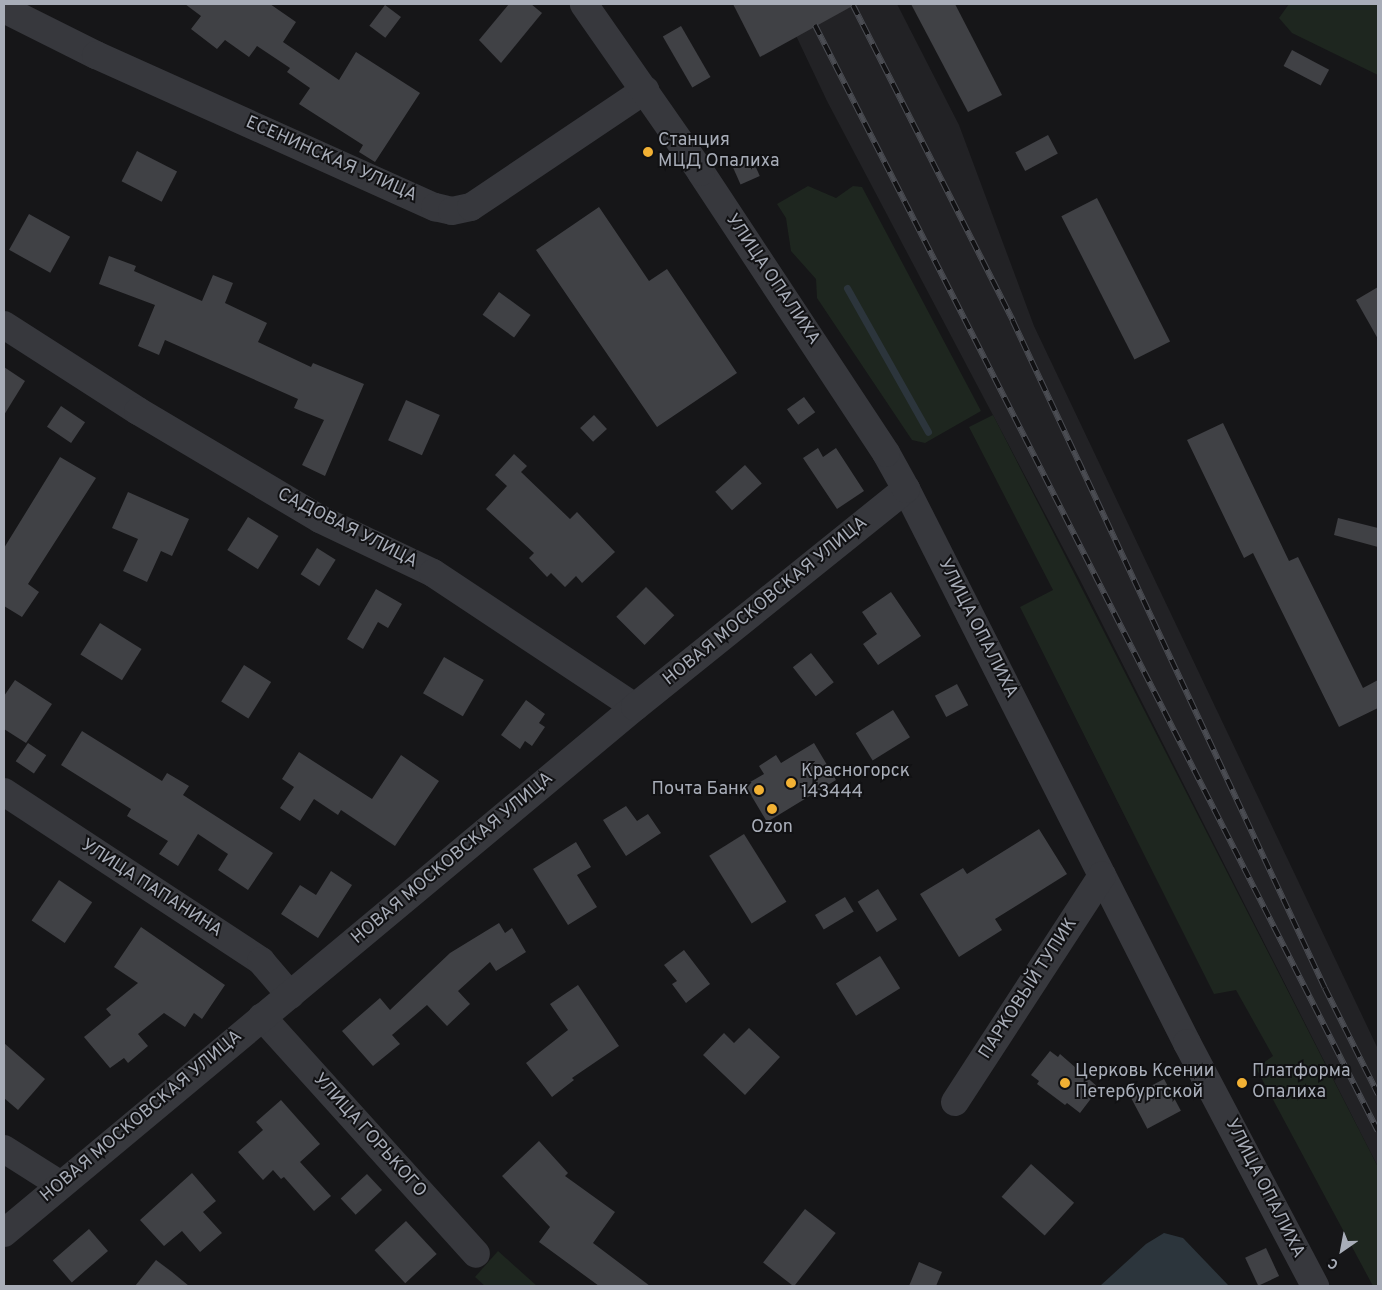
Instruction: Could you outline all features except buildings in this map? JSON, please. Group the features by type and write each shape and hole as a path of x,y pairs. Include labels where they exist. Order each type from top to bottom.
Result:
{"street":[{"name":"УЛИЦА ОПАЛИХА","path":"584,4 645,90 886,453 1102,876 1315,1286"},
{"name":"ЕСЕНИНСКАЯ УЛИЦА","path":"4,10 105,59 435,207 452,211 471,207 645,90"},
{"name":"САДОВАЯ УЛИЦА","path":"4,324 138,411 320,520 433,573 635,707"},
{"name":"НОВАЯ МОСКОВСКАЯ УЛИЦА","path":"4,1233 635,707 906,489"},
{"name":"УЛИЦА ПАПАНИНА","path":"4,792 261,962 290,995"},
{"name":"ПАРКОВЫЙ ТУПИК","path":"955,1102 1102,876"},
{"name":"УЛИЦА ГОРЬКОГО","path":"262,1017 476,1254"},
{"path":"4,1149 61,1185"}],"shaded area":[{"path":"781,4 897,4 959,125 1034,326 1378,1049 1378,1167 1080,580 827,101"},
{"path":"1289,4 1378,4 1378,75 1292,33 1279,18"},
{"path":"808,186 836,198 853,186 862,187 981,411 925,443 912,440 817,298 816,279 791,251 786,218 777,204"},
{"path":"993,415 1378,1167 1378,1286 1373,1286 1256,1068 1273,1056 1236,990 1214,994 1020,607 1053,590 969,427"},
{"path":"1164,1233 1183,1238 1229,1286 1100,1286 1146,1244"},
{"path":"498,1251 537,1286 485,1286 475,1277"}],"waterway":[{"path":"847,288 928,432"}],"railway":[{"path":"853,5 1013,321 1325,988 1378,1094"},
{"path":"815,25 1378,1131"}],"place":[{"name":"Станция МЦД Опалиха","path":"648,152"},
{"name":"Красногорск 143444","path":"791,783"},
{"name":"Почта Банк","path":"759,790"},
{"name":"Ozon","path":"772,809"},
{"name":"Церковь Ксении Петербургской","path":"1065,1083"},
{"name":"Платформа Опалиха","path":"1242,1083"}]}
